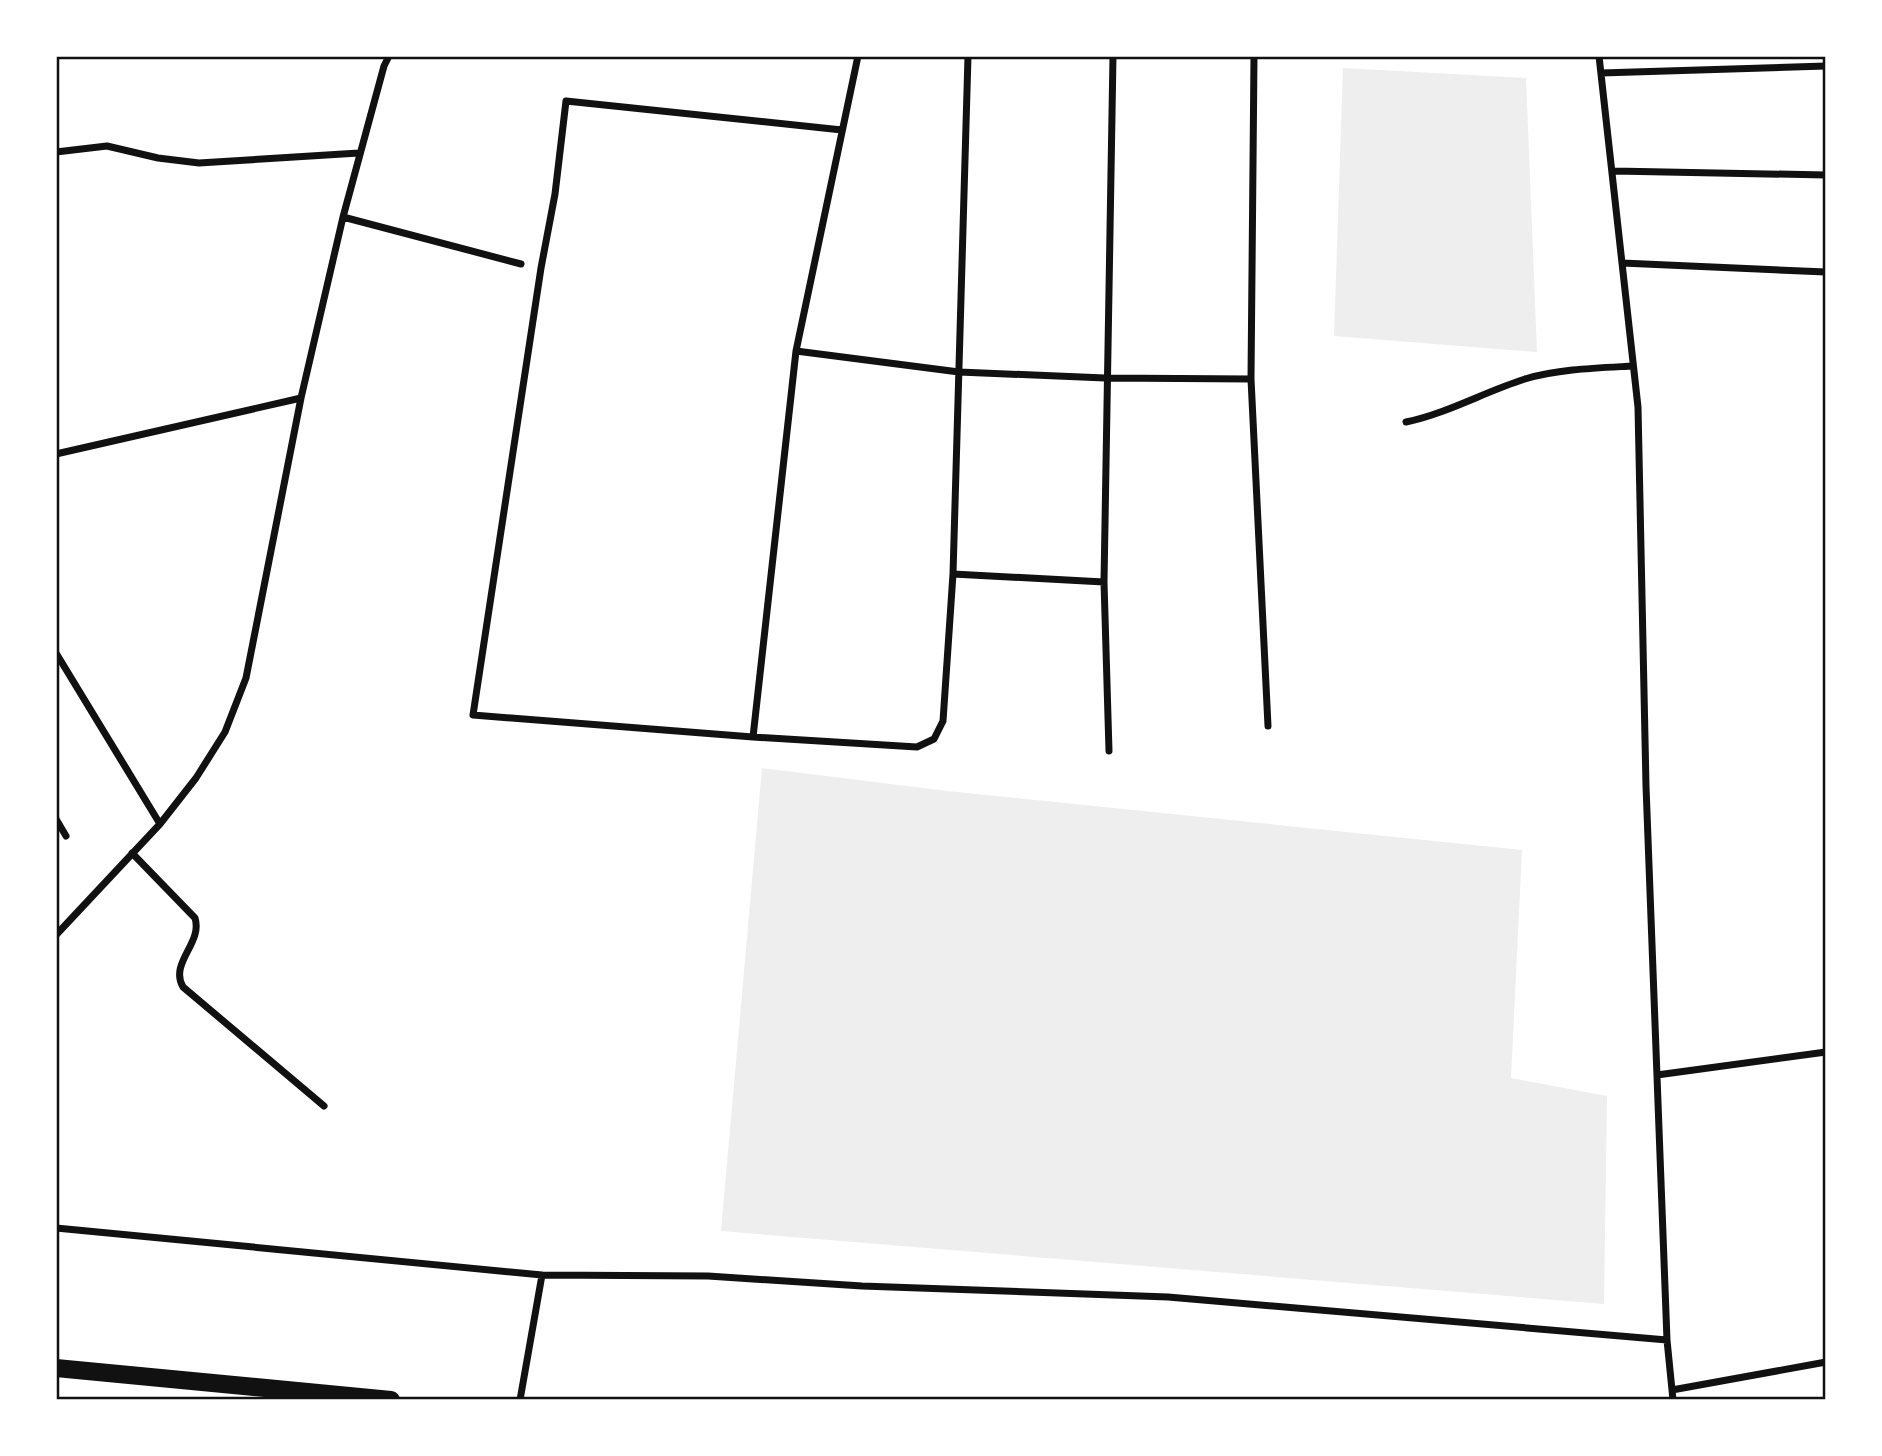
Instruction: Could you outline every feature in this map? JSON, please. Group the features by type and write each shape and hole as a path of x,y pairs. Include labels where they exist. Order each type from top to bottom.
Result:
{"main road":[{"path":"56,1368 391,1400"}],"street":[{"path":"56,935 160,824 196,778 225,732 246,678 301,398 359,153 389,56"},
{"path":"753,737 796,351 858,56"},
{"path":"842,130 566,101 555,194 541,268 473,715 917,747 934,739 943,721 953,574 968,56"},
{"path":"1108,751 1104,582 1105,378 1113,56"},
{"path":"1254,56 1251,379 1268,726"},
{"path":"1599,56 1614,171 1638,407 1657,1075 1667,1340 1673,1400"},
{"path":"1601,73 1826,66"},
{"path":"56,152 107,146 158,158 199,163 359,153"},
{"path":"1614,171 1826,174"},
{"path":"343,217 522,264"},
{"path":"1622,263 1826,272"},
{"path":"796,351 959,372 1105,378 1251,379"},
{"path":"1406,422 1450,410 1526,379 1556,372 1633,366"},
{"path":"56,454 301,398"},
{"path":"953,574 1104,582"},
{"path":"56,653 160,824"},
{"path":"56,819 66,836"},
{"path":"132,853 195,918 195,936 179,968 178,979 183,988 324,1106"},
{"path":"1657,1075 1826,1052"},
{"path":"56,1228 542,1275 708,1276 862,1286 1168,1297 1667,1340"},
{"path":"520,1400 542,1275"},
{"path":"1672,1390 1826,1363"}],"shaded area":[{"path":"1343,68 1526,78 1537,352 1334,336"},
{"path":"762,768 947,791 1522,850 1511,1078 1607,1096 1604,1304 721,1231"}]}
